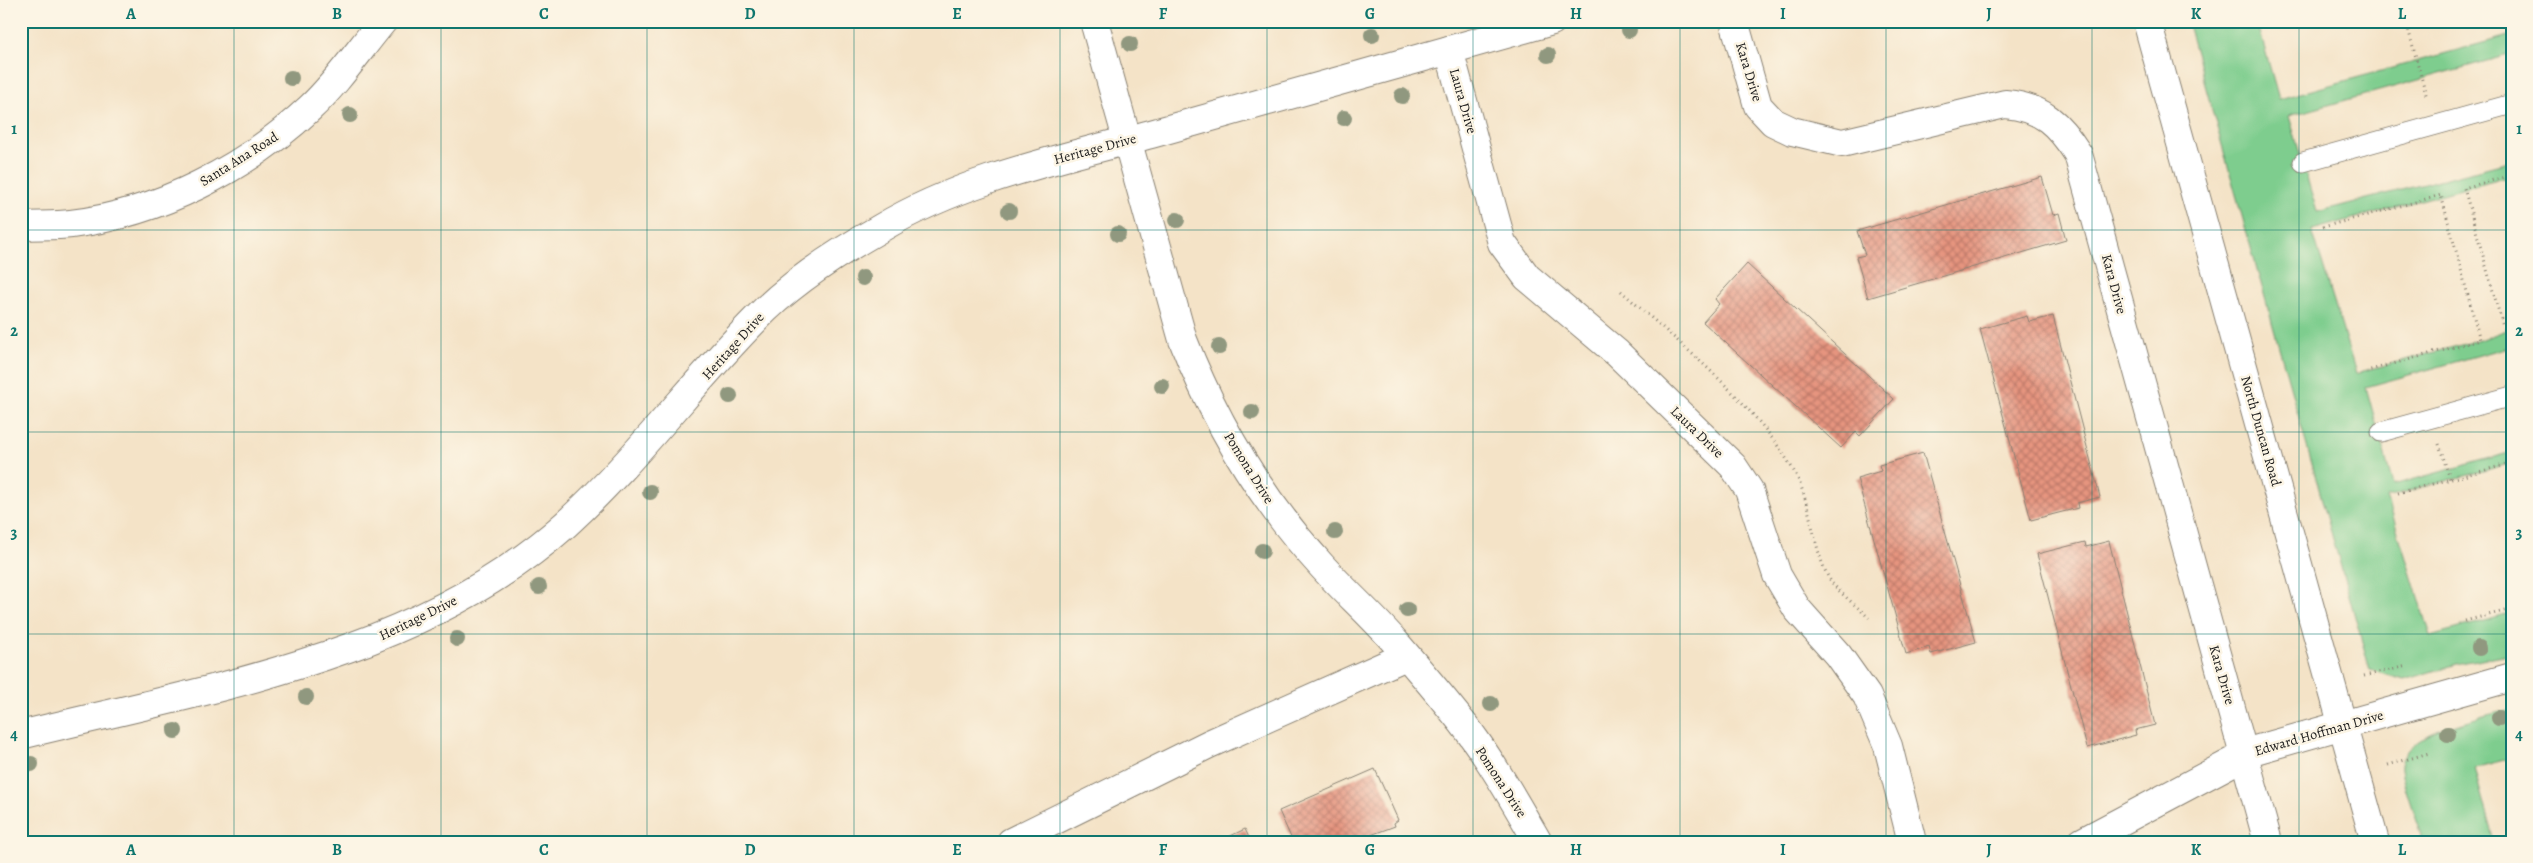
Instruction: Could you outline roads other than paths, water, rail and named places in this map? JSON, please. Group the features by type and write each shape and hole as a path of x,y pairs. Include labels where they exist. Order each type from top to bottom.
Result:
{"street":[{"name":"Santa Ana Road","path":"21,226 70,224 131,211 204,184 267,145 311,107 383,21"},
{"name":"Pomona Drive","path":"1094,21 1183,340 1202,388 1237,452 1289,528 1320,565 1406,656 1468,730 1512,797 1538,842"},
{"name":"Heritage Drive","path":"21,735 269,674 368,642 435,613 502,573 564,525 637,453 756,317 812,272 882,227 935,200 1045,162 1552,21"},
{"name":"Kara Drive","path":"1734,21 1758,106 1773,122 1792,131 1842,143 2005,104 2023,106 2048,118 2066,134 2078,154 2268,842"},
{"name":"North Duncan Road","path":"2147,21 2375,842"},
{"name":"Laura Drive","path":"1449,50 1502,243 1527,277 1617,353 1733,466 1749,490 1777,574 1797,609 1838,655 1867,696 1888,746 1912,842"},
{"path":"1011,842 1209,744 1406,656"},
{"name":"Edward Hoffman Drive","path":"2082,842 2255,750 2512,677"}],"lane":[{"path":"2303,162 2512,104"},
{"path":"2380,432 2512,396"}]}
